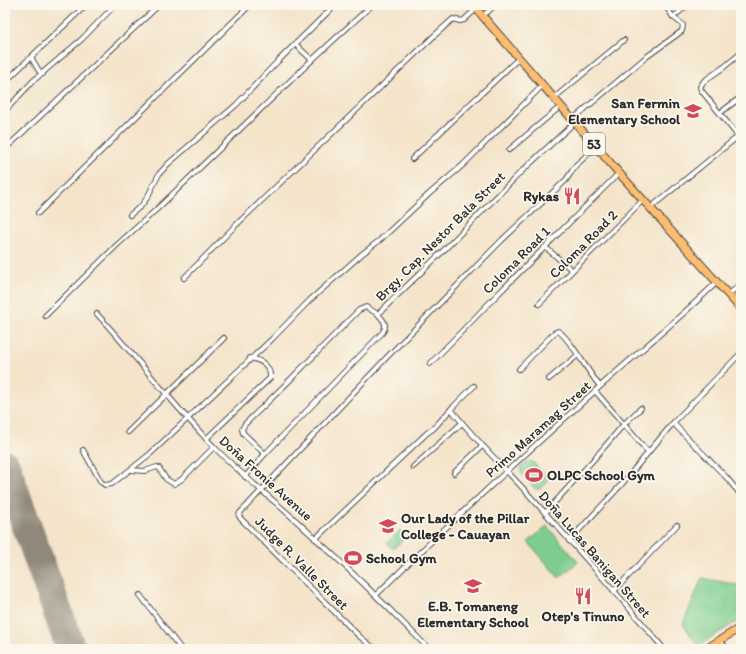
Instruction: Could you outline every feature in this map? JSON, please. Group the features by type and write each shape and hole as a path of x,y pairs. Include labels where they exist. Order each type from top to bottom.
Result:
{"highway":[{"name":"53","path":"474,7 596,147 718,281 741,309"},
{"path":"706,649 741,627"}],"main road":[{"path":"720,640 725,649"}],"street":[{"path":"5,82 86,5"},
{"path":"5,111 33,81 82,39 116,5"},
{"path":"5,150 159,5"},
{"path":"38,213 250,5"},
{"path":"130,215 144,202 159,174 168,164 236,105 335,5"},
{"path":"45,316 117,245 372,5"},
{"path":"482,17 496,5"},
{"path":"665,5 673,17 688,5"},
{"path":"184,278 234,226 435,35 453,19 460,21 464,20 474,7"},
{"name":"Brgy. Cap. Nestor Bala Street","path":"245,477 265,454 383,332 386,327 378,314 574,120 646,58 682,31 682,25 673,17"},
{"path":"554,98 624,40"},
{"path":"295,44 312,60"},
{"path":"650,208 740,135 720,113 700,87 704,81 741,53"},
{"path":"31,58 36,67 43,74"},
{"path":"412,159 519,58"},
{"path":"83,450 105,485 112,484 131,470 188,418 326,285 380,240 429,194 463,165 542,85"},
{"path":"720,113 741,97"},
{"path":"509,150 561,106"},
{"path":"262,490 389,355 502,240 566,180 575,166 596,147"},
{"name":"Coloma Road 1","path":"430,364 489,302 619,173"},
{"name":"Coloma Road 2","path":"539,304 643,200"},
{"path":"545,247 572,270"},
{"name":"Primo Maramag Street","path":"376,595 507,471 600,386 688,310 718,281"},
{"path":"729,294 741,284"},
{"path":"265,454 243,434 242,429 245,424 359,310 366,307 378,314"},
{"name":"Doña Fronie Avenue","path":"97,314 206,439 245,477 262,490 376,595 429,649"},
{"path":"519,369 558,331 578,355 592,378 600,386"},
{"path":"128,432 224,338"},
{"path":"569,541 673,424 741,353"},
{"path":"549,379 578,355"},
{"path":"206,439 270,378 270,373 266,366 257,359 250,358"},
{"path":"315,539 434,428 474,386"},
{"path":"595,391 648,452"},
{"path":"545,513 594,460 624,424 641,408"},
{"name":"Doña Lucas Banigan Street","path":"452,409 482,446 545,513 664,649"},
{"path":"413,467 462,423"},
{"path":"673,424 726,477 741,495"},
{"path":"454,473 482,446"},
{"path":"131,470 145,471 157,467 168,482 174,484 182,479 214,447"},
{"name":"Judge R. Valle Street","path":"262,490 240,513 239,516 241,519 359,636 375,649"},
{"path":"614,591 676,525"},
{"path":"140,595 180,649"}],"green space":[{"name":"OLPC School Gym","path":"530,461 533,462 548,478 547,483 540,489 535,489 521,473 521,467"},
{"path":"547,526 578,562 559,578 528,542"},
{"path":"400,530 406,537 393,549 387,543"},
{"path":"702,578 738,585 741,588 741,619 698,646 683,624"}],"runway":[{"path":"5,465 71,649"}],"place":[{"name":"San Fermin Elementary School","path":"693,111"},
{"name":"Rykas","path":"572,196"},
{"name":"OLPC School Gym","path":"534,475"},
{"name":"Our Lady of the Pillar College - Cauayan","path":"388,526"},
{"name":"School Gym","path":"353,558"},
{"name":"E.B. Tomaneng Elementary School","path":"473,586"},
{"name":"Otep's Tinuno","path":"583,596"}]}
